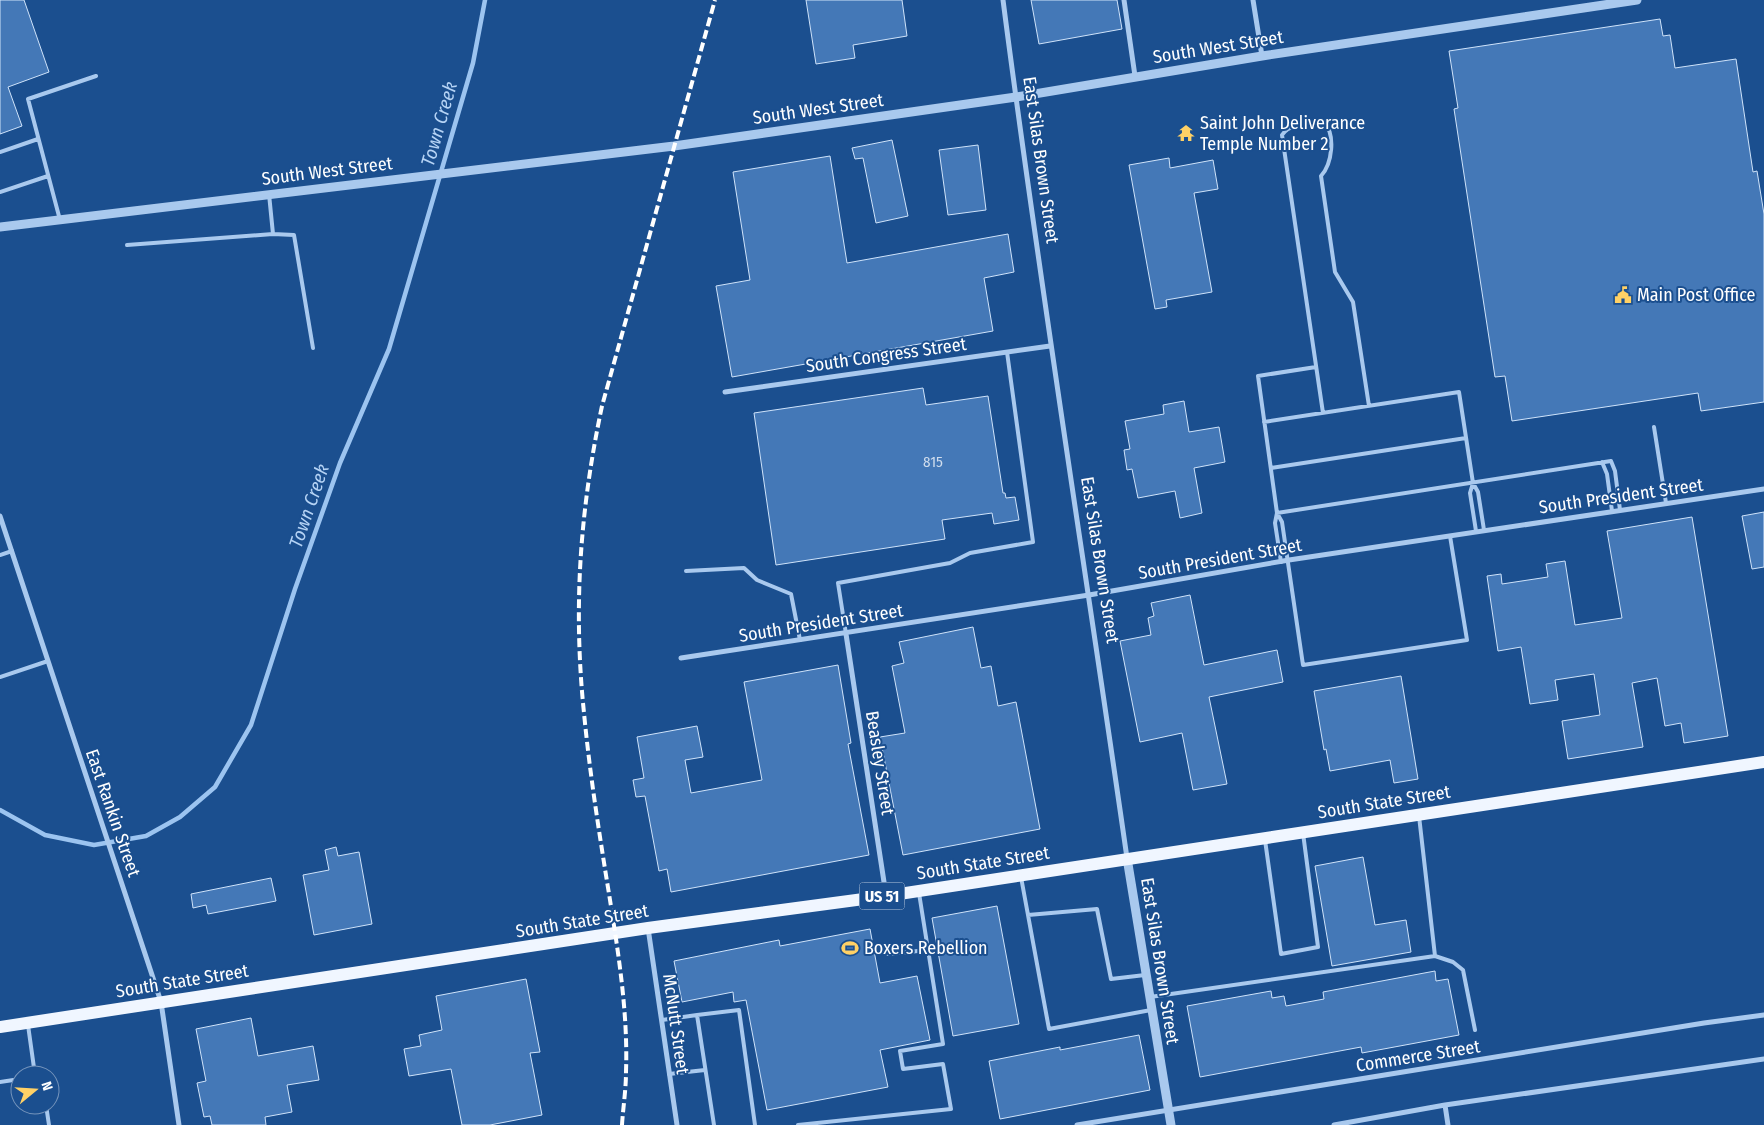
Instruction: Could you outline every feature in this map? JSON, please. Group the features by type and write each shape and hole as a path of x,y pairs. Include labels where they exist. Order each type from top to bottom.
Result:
{"main road":[{"name":"South State Street","path":"0,1027 648,928 886,896 1764,762"}],"street":[{"name":"East Silas Brown Street","path":"1003,0 1050,346 1145,975 1171,1125"},
{"path":"1124,0 1135,76"},
{"path":"1254,0 1262,56"},
{"name":"South West Street","path":"0,227 674,146 1016,97 1262,56 1637,0"},
{"name":"South Congress Street","path":"726,392 1050,346"},
{"name":"South President Street","path":"681,658 1089,595 1289,560 1764,489"},
{"name":"East Rankin Street","path":"0,516 161,1002 179,1125"},
{"name":"Beasley Street","path":"846,634 886,896"},
{"name":"McNutt Street","path":"648,928 677,1125"},
{"name":"Commerce Street","path":"1077,1125 1694,1025 1764,1016"},
{"path":"1334,1125 1445,1105 1764,1059"},
{"path":"1445,1105 1448,1125"}],"lane":[{"path":"60,220 28,99 96,76"},
{"path":"1323,413 1282,135 1289,127 1324,122 1329,128 1332,143 1328,169 1321,176 1335,272 1353,302 1369,406"},
{"path":"0,152 38,139"},
{"path":"0,192 48,176"},
{"path":"269,194 274,234"},
{"path":"127,245 274,234 294,236 312,348"},
{"path":"846,634 838,583 950,563 970,553 1033,542 1007,352"},
{"path":"1281,562 1275,523 1277,513 1258,376 1316,367"},
{"path":"1264,422 1459,392 1473,483 1478,492 1484,530"},
{"path":"1654,427 1666,503"},
{"path":"1271,468 1466,438"},
{"path":"1277,513 1611,461 1615,470 1620,510"},
{"path":"1602,462 1607,474 1612,511"},
{"path":"1473,483 1470,493 1476,532"},
{"path":"1277,513 1282,522 1289,560 1304,665 1467,640 1450,536"},
{"path":"0,555 12,551"},
{"path":"686,571 744,568 756,580 791,594 800,640"},
{"path":"0,677 48,661"},
{"path":"1418,814 1435,956"},
{"path":"1265,837 1281,954 1318,947 1302,832"},
{"path":"1021,875 1049,1029 1151,1010"},
{"path":"798,1125 951,1109 943,1064 903,1068 900,1051 943,1044 919,891"},
{"path":"1028,915 1097,909 1111,979 1145,975"},
{"path":"888,954 928,950"},
{"path":"1149,998 1435,956 1453,962 1462,970 1475,1030"},
{"path":"662,1020 739,1010 755,1125"},
{"path":"697,1015 714,1125"},
{"path":"28,1022 34,1065"},
{"path":"669,1074 705,1070"}],"building":[{"path":"0,0 24,0 49,72 8,87 22,126 0,134"},
{"path":"806,0 902,0 907,36 853,45 855,58 816,64"},
{"path":"1031,0 1117,0 1122,29 1039,44"},
{"name":"Main Post Office","path":"1660,19 1663,36 1670,35 1675,68 1736,59 1753,172 1757,171 1764,214 1764,402 1701,411 1698,393 1512,421 1505,376 1495,377 1454,109 1458,108 1449,51"},
{"path":"892,140 908,216 876,223 863,158 855,159 852,148"},
{"path":"978,145 986,210 948,215 939,150"},
{"path":"830,156 847,263 1008,234 1014,272 984,278 993,331 732,377 716,286 750,280 733,172"},
{"path":"1169,158 1170,168 1213,160 1218,189 1194,193 1212,292 1166,300 1167,307 1155,309 1129,165"},
{"path":"923,388 926,405 988,396 1003,493 1005,493 1006,498 1015,497 1019,520 994,524 992,513 942,520 945,539 776,565 754,413"},
{"path":"1184,401 1189,432 1219,427 1225,462 1194,468 1202,513 1180,518 1175,491 1138,498 1132,469 1127,470 1124,450 1130,449 1125,421 1164,414 1163,405"},
{"path":"1764,512 1764,567 1752,569 1742,516"},
{"path":"1692,517 1728,736 1684,743 1681,723 1665,726 1657,678 1632,683 1643,747 1568,759 1562,721 1600,715 1594,674 1555,680 1558,700 1530,704 1521,647 1498,651 1487,576 1501,574 1502,584 1548,577 1546,564 1565,561 1575,625 1622,618 1607,531"},
{"path":"1190,595 1204,665 1277,650 1283,682 1209,697 1227,784 1193,790 1182,733 1140,742 1120,641 1151,635 1148,618 1154,616 1151,603"},
{"path":"973,627 981,668 991,666 998,706 1016,702 1040,829 903,855 880,737 905,733 892,666 904,663 899,642"},
{"path":"838,665 851,743 848,744 869,855 671,892 667,869 659,871 645,796 636,797 633,780 644,778 637,737 697,726 703,757 685,760 691,793 762,780 744,682"},
{"path":"1401,676 1418,779 1394,783 1390,760 1330,771 1326,749 1324,750 1314,691"},
{"path":"336,847 338,856 359,852 372,924 314,935 303,875 329,870 325,850"},
{"path":"1363,857 1375,925 1406,920 1411,952 1332,966 1315,866"},
{"path":"271,878 276,901 208,914 206,905 193,908 191,894"},
{"path":"997,906 1019,1024 953,1036 932,918"},
{"path":"870,929 880,983 917,976 930,1040 880,1050 888,1087 767,1110 746,1000 734,1002 733,992 682,1002 674,961 779,940 780,946"},
{"path":"1435,971 1436,981 1448,979 1459,1035 1362,1053 1361,1047 1200,1077 1187,1006 1271,991 1272,998 1284,996 1286,1006 1324,999 1323,992"},
{"path":"526,979 540,1052 530,1053 542,1115 490,1125 462,1125 451,1069 409,1076 404,1049 421,1046 419,1035 442,1030 436,996"},
{"path":"251,1018 258,1056 313,1046 319,1080 287,1085 292,1112 265,1117 266,1125 212,1125 210,1116 204,1117 197,1083 206,1081 196,1029"},
{"path":"1139,1035 1150,1090 1000,1119 989,1061 1060,1047 1060,1050"}],"waterway":[{"name":"Town Creek","path":"0,810 45,835 94,845 146,836 180,817 215,787 251,725 295,589 340,463 389,349 473,63 485,0"}],"railway":[{"path":"622,1125 626,1085 626,1029 617,943 586,737 581,674 579,597 584,521 588,483 602,406 715,0"}],"place":[{"name":"Saint John Deliverance Temple Number 2","path":"1186,133"},
{"name":"Main Post Office","path":"1623,295"},
{"name":"Boxers Rebellion","path":"850,948"}]}
